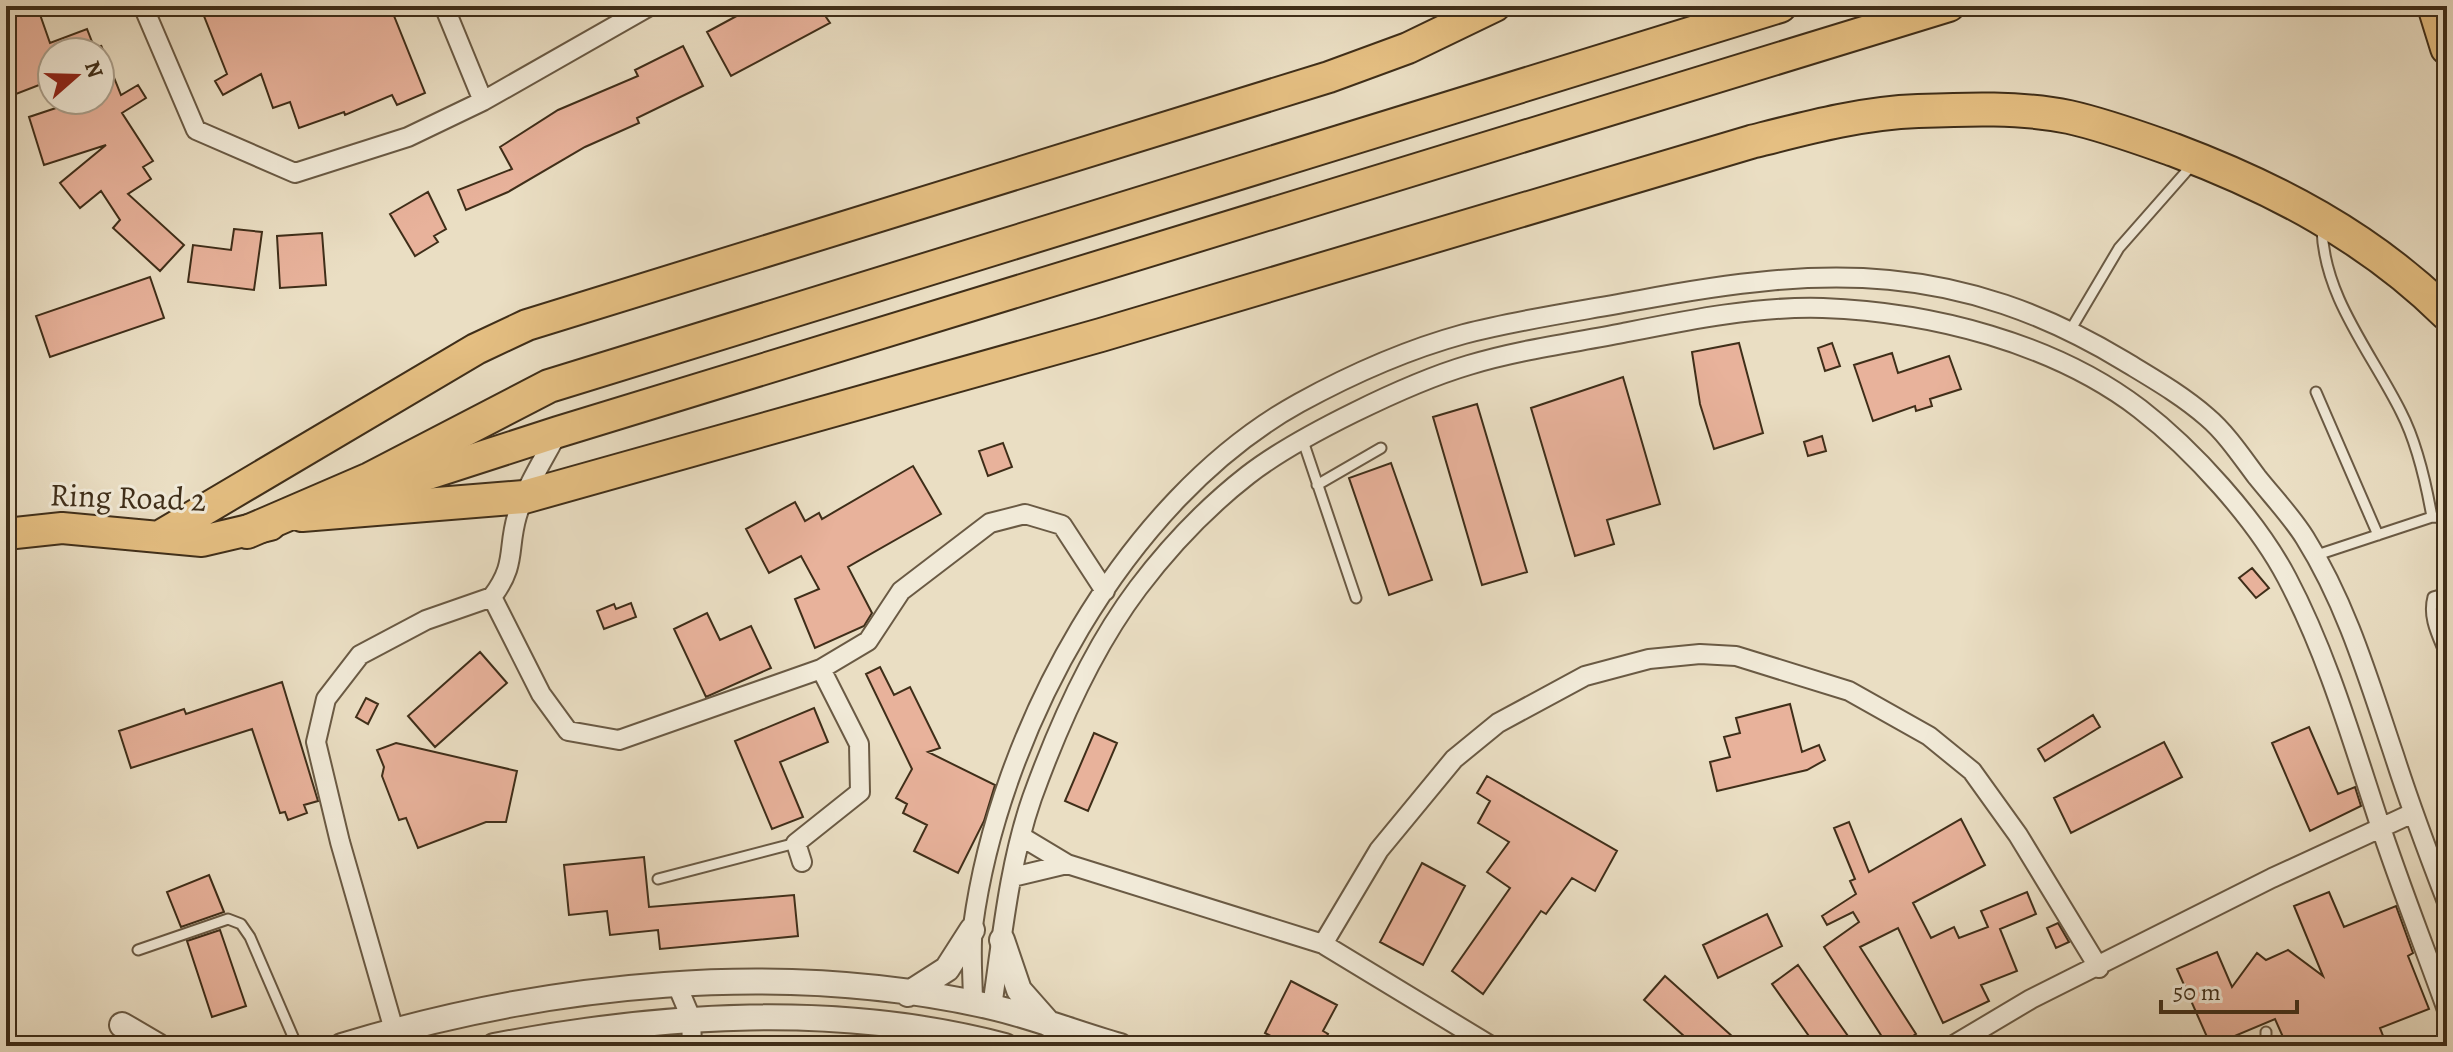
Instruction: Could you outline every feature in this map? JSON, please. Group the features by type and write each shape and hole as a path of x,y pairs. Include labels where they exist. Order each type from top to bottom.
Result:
{"highway":[{"path":"247,532 370,479 549,386 1780,6"},
{"path":"2434,6 2447,48"},
{"path":"302,515 524,497 1101,335 1751,142 1844,119 1931,110 1993,110 2069,117 2197,159 2296,201 2322,217 2419,286 2447,314"}],"main road":[{"path":"160,536 476,349 527,325 1329,77 1408,48 1495,6"},
{"name":"Ring Road 2","path":"6,534 62,528 202,541 247,532 558,432 1949,6"}],"street":[{"path":"143,6 196,130 295,173 408,137 483,101 650,6"},
{"path":"444,6 483,101"},
{"path":"908,994 947,969 972,930 1004,796 1046,687 1105,591 1151,527 1232,448 1298,404 1375,367 1462,335 1732,282 1804,276 1929,285 1998,299 2071,329 2161,384 2210,419 2305,538 2354,635 2413,813 2447,902"},
{"path":"949,1032 981,1009 1002,940 1013,877 1032,800 1090,666 1139,587 1196,521 1250,473 1303,441 1404,391 1468,365 1732,313 1824,308 1969,329 2086,372 2143,411 2195,461 2254,527 2286,575 2336,688 2380,827 2447,1010"},
{"path":"401,1038 340,842 316,742 326,699 360,655 426,620 492,597 512,560 512,535 524,497 558,432"},
{"path":"492,597 541,694 568,731 619,740 821,669 868,641 901,591 990,523 1025,514 1062,525 1105,591"},
{"path":"1323,944 1379,850 1454,759 1498,723 1585,676 1649,659 1700,654 1736,656 1837,686 1929,736 1972,771 2000,809 2099,968"},
{"path":"802,862 796,843 860,792 859,744 821,669"},
{"path":"1952,1046 2031,999 2413,813"},
{"path":"1022,837 1067,864 1323,944 1491,1046"},
{"path":"1013,877 1067,864"},
{"path":"972,930 981,1009 1007,1046"},
{"path":"1002,940 1019,990 1051,1026"},
{"path":"677,985 691,1018 692,1046"},
{"path":"342,1046 401,1038 540,998 677,985 829,986 908,994 1051,1026 1120,1046"},
{"path":"494,1046 590,1028 733,1016 892,1024 949,1032 1007,1046"},
{"path":"122,1025 158,1046"}],"lane":[{"path":"2071,329 2119,248 2197,159"},
{"path":"2322,217 2323,257 2337,295 2403,415 2432,517"},
{"path":"2316,392 2378,535"},
{"path":"1303,441 1356,598"},
{"path":"1317,485 1381,448"},
{"path":"2314,556 2432,517 2447,518"},
{"path":"2447,593 2433,597 2431,608 2432,623 2447,659"},
{"path":"658,879 796,843"},
{"path":"138,950 228,919 241,924 250,937 297,1046"},
{"path":"2266,1032 2266,1046"}],"building":[{"path":"6,6 37,6 48,36 36,36 36,86 16,94 6,67"},
{"path":"200,6 390,6 425,93 397,105 392,95 345,115 344,112 299,128 290,102 273,108 261,74 223,95 215,81 227,74"},
{"path":"755,6 851,6 826,17 830,23 731,76 707,32"},
{"path":"87,29 90,36 68,36"},
{"path":"683,46 703,86 637,118 639,123 585,147 508,192 466,210 458,190 512,169 500,147 558,110 638,76 635,70"},
{"path":"116,82 121,95 138,85 146,98 122,113 153,161 143,167 151,179 128,194 184,245 160,271 113,228 120,220 101,191 80,208 60,183 106,145 44,165 29,117 116,116"},
{"path":"428,192 446,229 434,236 438,242 415,256 390,214"},
{"path":"234,229 262,232 254,290 188,282 193,245 231,250"},
{"path":"322,233 326,285 280,288 277,236"},
{"path":"150,277 164,318 50,357 36,316"},
{"path":"1739,343 1763,433 1714,449 1700,404 1692,352"},
{"path":"1832,343 1840,366 1825,371 1818,348"},
{"path":"1892,353 1898,373 1949,356 1961,389 1930,399 1932,406 1916,411 1915,406 1873,421 1854,365"},
{"path":"1623,377 1660,504 1607,520 1614,544 1575,556 1531,408"},
{"path":"1477,404 1527,572 1482,585 1433,417"},
{"path":"1822,436 1826,451 1808,456 1804,442"},
{"path":"1003,443 1012,467 988,476 979,451"},
{"path":"1391,463 1432,580 1389,595 1349,478"},
{"path":"913,466 941,514 848,567 872,613 864,626 815,648 795,599 819,589 801,556 769,573 746,529 795,502 805,521 819,513 822,519"},
{"path":"2252,568 2269,588 2256,598 2239,578"},
{"path":"631,603 636,617 604,629 597,611 614,604 616,609"},
{"path":"707,613 720,640 751,626 771,668 706,697 674,629"},
{"path":"480,652 507,683 435,747 408,716"},
{"path":"880,667 894,695 910,687 940,748 928,752 995,785 984,821 958,873 914,851 927,825 903,813 907,804 896,798 912,769 866,674"},
{"path":"282,682 318,801 304,805 307,813 288,820 285,812 280,813 252,729 131,768 119,731 184,709 186,714"},
{"path":"366,698 378,704 368,724 356,717"},
{"path":"1790,704 1802,752 1819,745 1825,760 1807,770 1717,791 1710,762 1730,757 1724,737 1740,733 1736,718"},
{"path":"814,708 828,742 780,762 803,817 772,829 735,741"},
{"path":"2093,715 2100,727 2045,761 2038,749"},
{"path":"2309,727 2338,794 2355,787 2361,806 2310,831 2272,743"},
{"path":"1094,733 1117,743 1088,811 1065,801"},
{"path":"2164,742 2182,777 2071,833 2054,798"},
{"path":"396,743 517,771 506,822 486,822 418,848 406,818 399,820 382,776 384,767 377,750"},
{"path":"1487,776 1617,851 1595,891 1572,878 1546,914 1541,911 1483,994 1452,971 1510,888 1487,872 1509,842 1478,823 1490,801 1477,793"},
{"path":"1961,819 1985,865 1913,903 1931,938 1954,927 1959,938 1988,927 1981,911 2027,892 2036,914 2000,929 2017,971 1981,985 1989,1001 1943,1023 1898,928 1860,947 1916,1034 1897,1046 1888,1046 1824,947 1859,922 1853,912 1827,925 1822,916 1856,894 1850,881 1855,879 1834,828 1849,822 1869,872"},
{"path":"644,857 649,907 794,895 798,936 660,949 658,930 610,935 607,911 569,915 564,865"},
{"path":"1422,863 1465,886 1423,965 1380,942"},
{"path":"209,875 224,912 181,927 167,892"},
{"path":"2329,892 2344,927 2396,906 2413,953 2408,956 2429,1009 2380,1028 2387,1046 2287,1046 2275,1019 2211,1046 2177,969 2217,952 2232,987 2257,953 2266,960 2288,950 2323,976 2294,906"},
{"path":"1767,914 1782,946 1718,978 1703,945"},
{"path":"2058,923 2069,942 2056,948 2047,928"},
{"path":"220,930 246,1006 212,1017 187,941"},
{"path":"1798,965 1855,1046 1816,1046 1772,984"},
{"path":"1665,976 1743,1046 1695,1046 1644,1000"},
{"path":"1291,981 1337,1005 1323,1031 1328,1034 1322,1046 1290,1046 1265,1033"}]}
